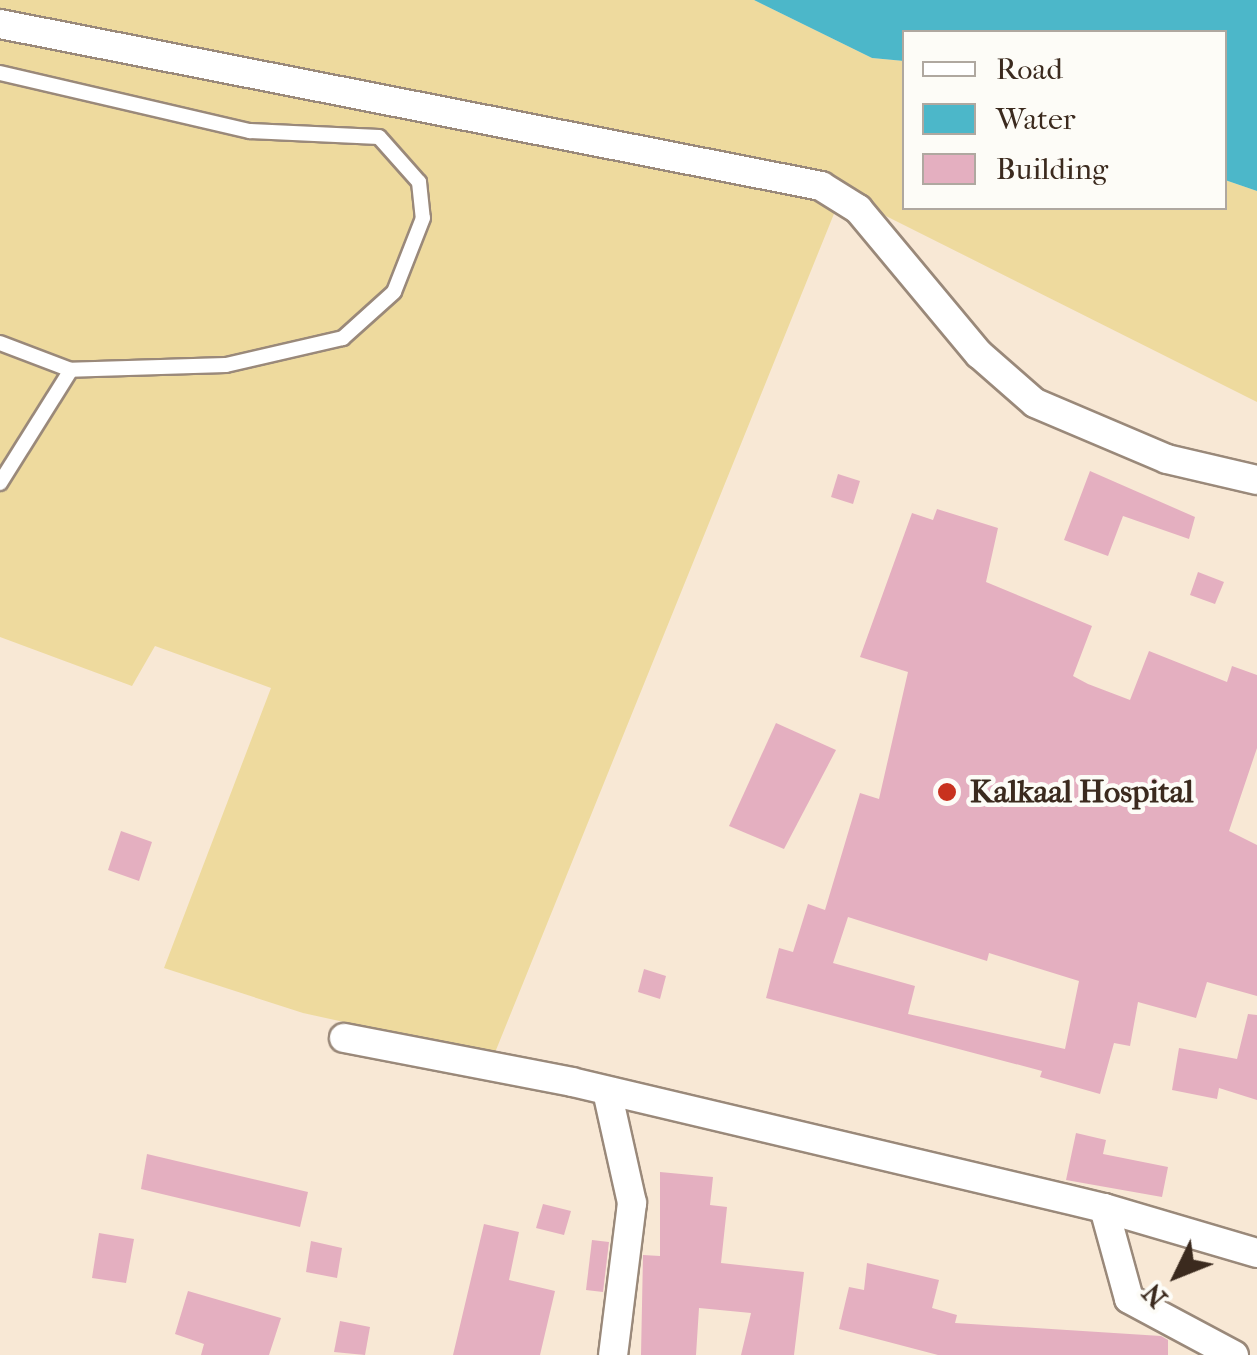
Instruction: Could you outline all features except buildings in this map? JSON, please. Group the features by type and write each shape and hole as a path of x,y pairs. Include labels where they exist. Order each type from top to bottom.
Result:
{"street":[{"path":"0,24 821,186 858,210 979,354 1035,402 1167,459 1257,480"},
{"path":"344,1038 607,1091 1104,1208 1257,1253"},
{"path":"607,1091 632,1203 613,1355"},
{"path":"1104,1208 1129,1298 1234,1355"}],"lane":[{"path":"0,73 250,131 379,137 419,182 423,218 394,292 343,338 226,364 71,370 0,343"},
{"path":"0,484 71,370"}],"sand":[{"path":"0,0 754,0 872,58 902,61 902,210 1227,210 1227,181 1257,191 1257,402 842,194 494,1055 303,1013 164,968 271,688 155,646 132,686 0,637"}],"water":[{"path":"754,0 1257,0 1257,191 1227,181 1227,30 902,30 902,61 872,58"}],"place":[{"name":"Kalkaal Hospital","path":"947,792"}]}
